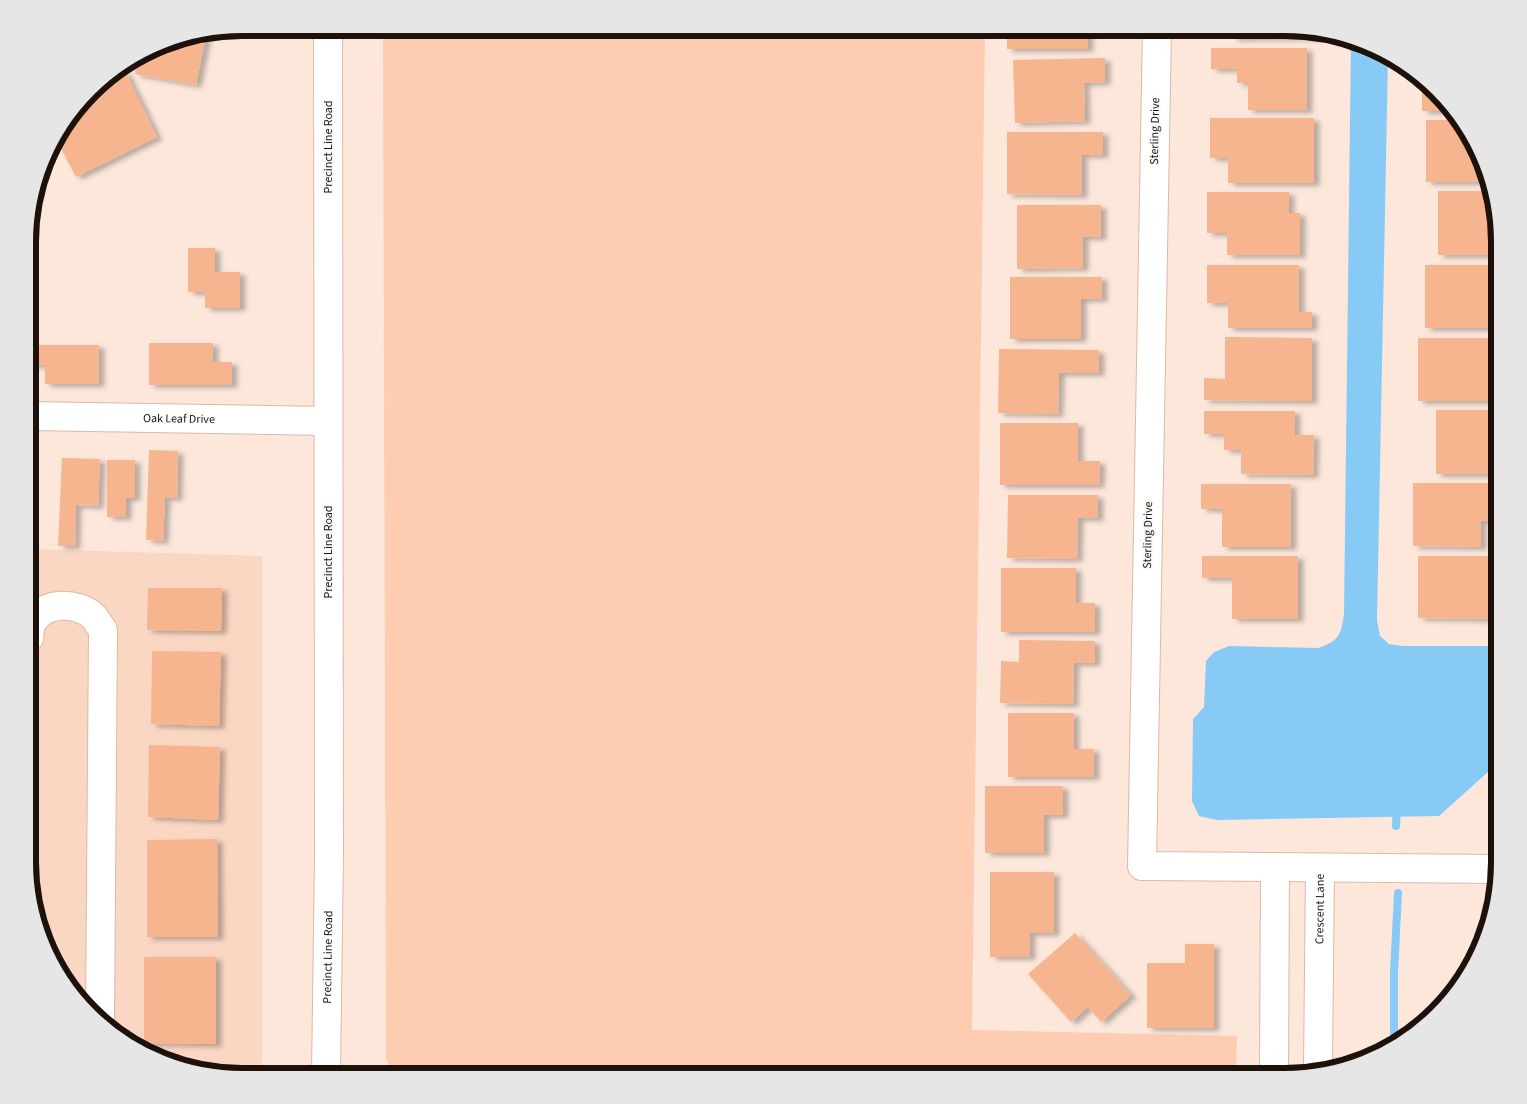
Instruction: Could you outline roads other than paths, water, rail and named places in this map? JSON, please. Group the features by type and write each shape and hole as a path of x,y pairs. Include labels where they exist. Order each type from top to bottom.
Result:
{"street":[{"name":"Precinct Line Road","path":"326,1068 329,854 328,36"},
{"name":"Sterling Drive","path":"1157,36 1142,866 1320,868"},
{"name":"Oak Leaf Drive","path":"36,416 328,421"},
{"path":"36,616 39,612 54,606 70,606 83,610 94,618 103,630 100,1010"},
{"path":"1274,1068 1275,867"},
{"name":"Crescent Lane","path":"1318,1065 1320,868 1490,869"}],"water":[{"path":"1351,47 1388,64 1377,620 1380,636 1389,644 1403,646 1491,647 1491,769 1439,816 1217,820 1199,816 1192,801 1193,719 1204,707 1206,661 1214,652 1229,646 1318,648 1335,640 1340,632 1344,614"}],"waterway":[{"path":"1396,826 1397,807"},
{"path":"1394,1036 1394,972 1398,893"}]}
